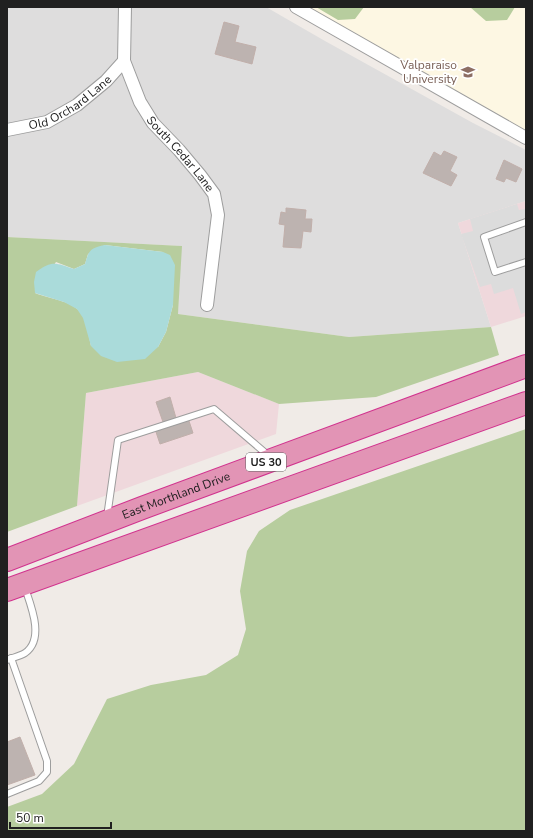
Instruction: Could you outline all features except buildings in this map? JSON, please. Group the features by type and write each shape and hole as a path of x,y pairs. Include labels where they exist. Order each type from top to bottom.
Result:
{"highway":[{"name":"East Morthland Drive","path":"7,560 273,459 526,366"},
{"name":"US 30","path":"15,588 526,402"}],"street":[{"name":"South Cedar Lane","path":"125,7 124,61 140,102 154,123 183,155 214,194 218,215 207,305"},
{"path":"296,7 526,138"},
{"name":"Old Orchard Lane","path":"7,130 47,122 77,105 106,81 124,61"}],"lane":[{"path":"526,222 484,238 494,272 526,262"},
{"path":"106,522 118,440 214,409 273,459"},
{"path":"7,794 39,781 47,772 47,761 9,659 25,653 32,643 36,632 34,618 15,588"}],"shaded area":[{"path":"7,7 266,7 473,123 526,150 526,201 458,223 491,327 349,337 178,314 181,246 7,237"},
{"name":"Valparaiso University","path":"296,7 526,7 526,138"},
{"path":"526,201 526,316 491,327 458,223"},
{"path":"517,204 519,210 525,209 526,206 526,312 521,314 513,288 494,294 491,284 480,287 461,234 473,231 470,219"},
{"path":"198,372 279,404 276,434 77,506 86,393"}],"green space":[{"path":"316,7 364,7 355,19 338,20"},
{"path":"470,7 515,7 507,20 486,21"},
{"path":"7,237 182,246 178,314 349,337 491,327 499,355 376,397 279,404 198,372 86,393 77,506 7,532","holes":["105,245 163,252 173,305 166,332 158,347 91,346 84,318 75,307 62,301 35,293 56,262 74,269 85,264 88,254"]},
{"path":"526,429 526,831 7,831 7,807 42,794 74,764 107,699 151,685 206,675 238,655 246,629 240,591 247,551 259,531 290,510"}],"water":[{"path":"105,245 163,252 170,255 175,265 173,305 166,332 158,347 145,359 117,362 101,356 91,346 83,318 77,309 64,302 35,293 34,282 36,272 41,268 50,264 58,264 74,269 85,264 91,250"}],"place":[{"name":"Valparaiso University","path":"468,72"}]}
